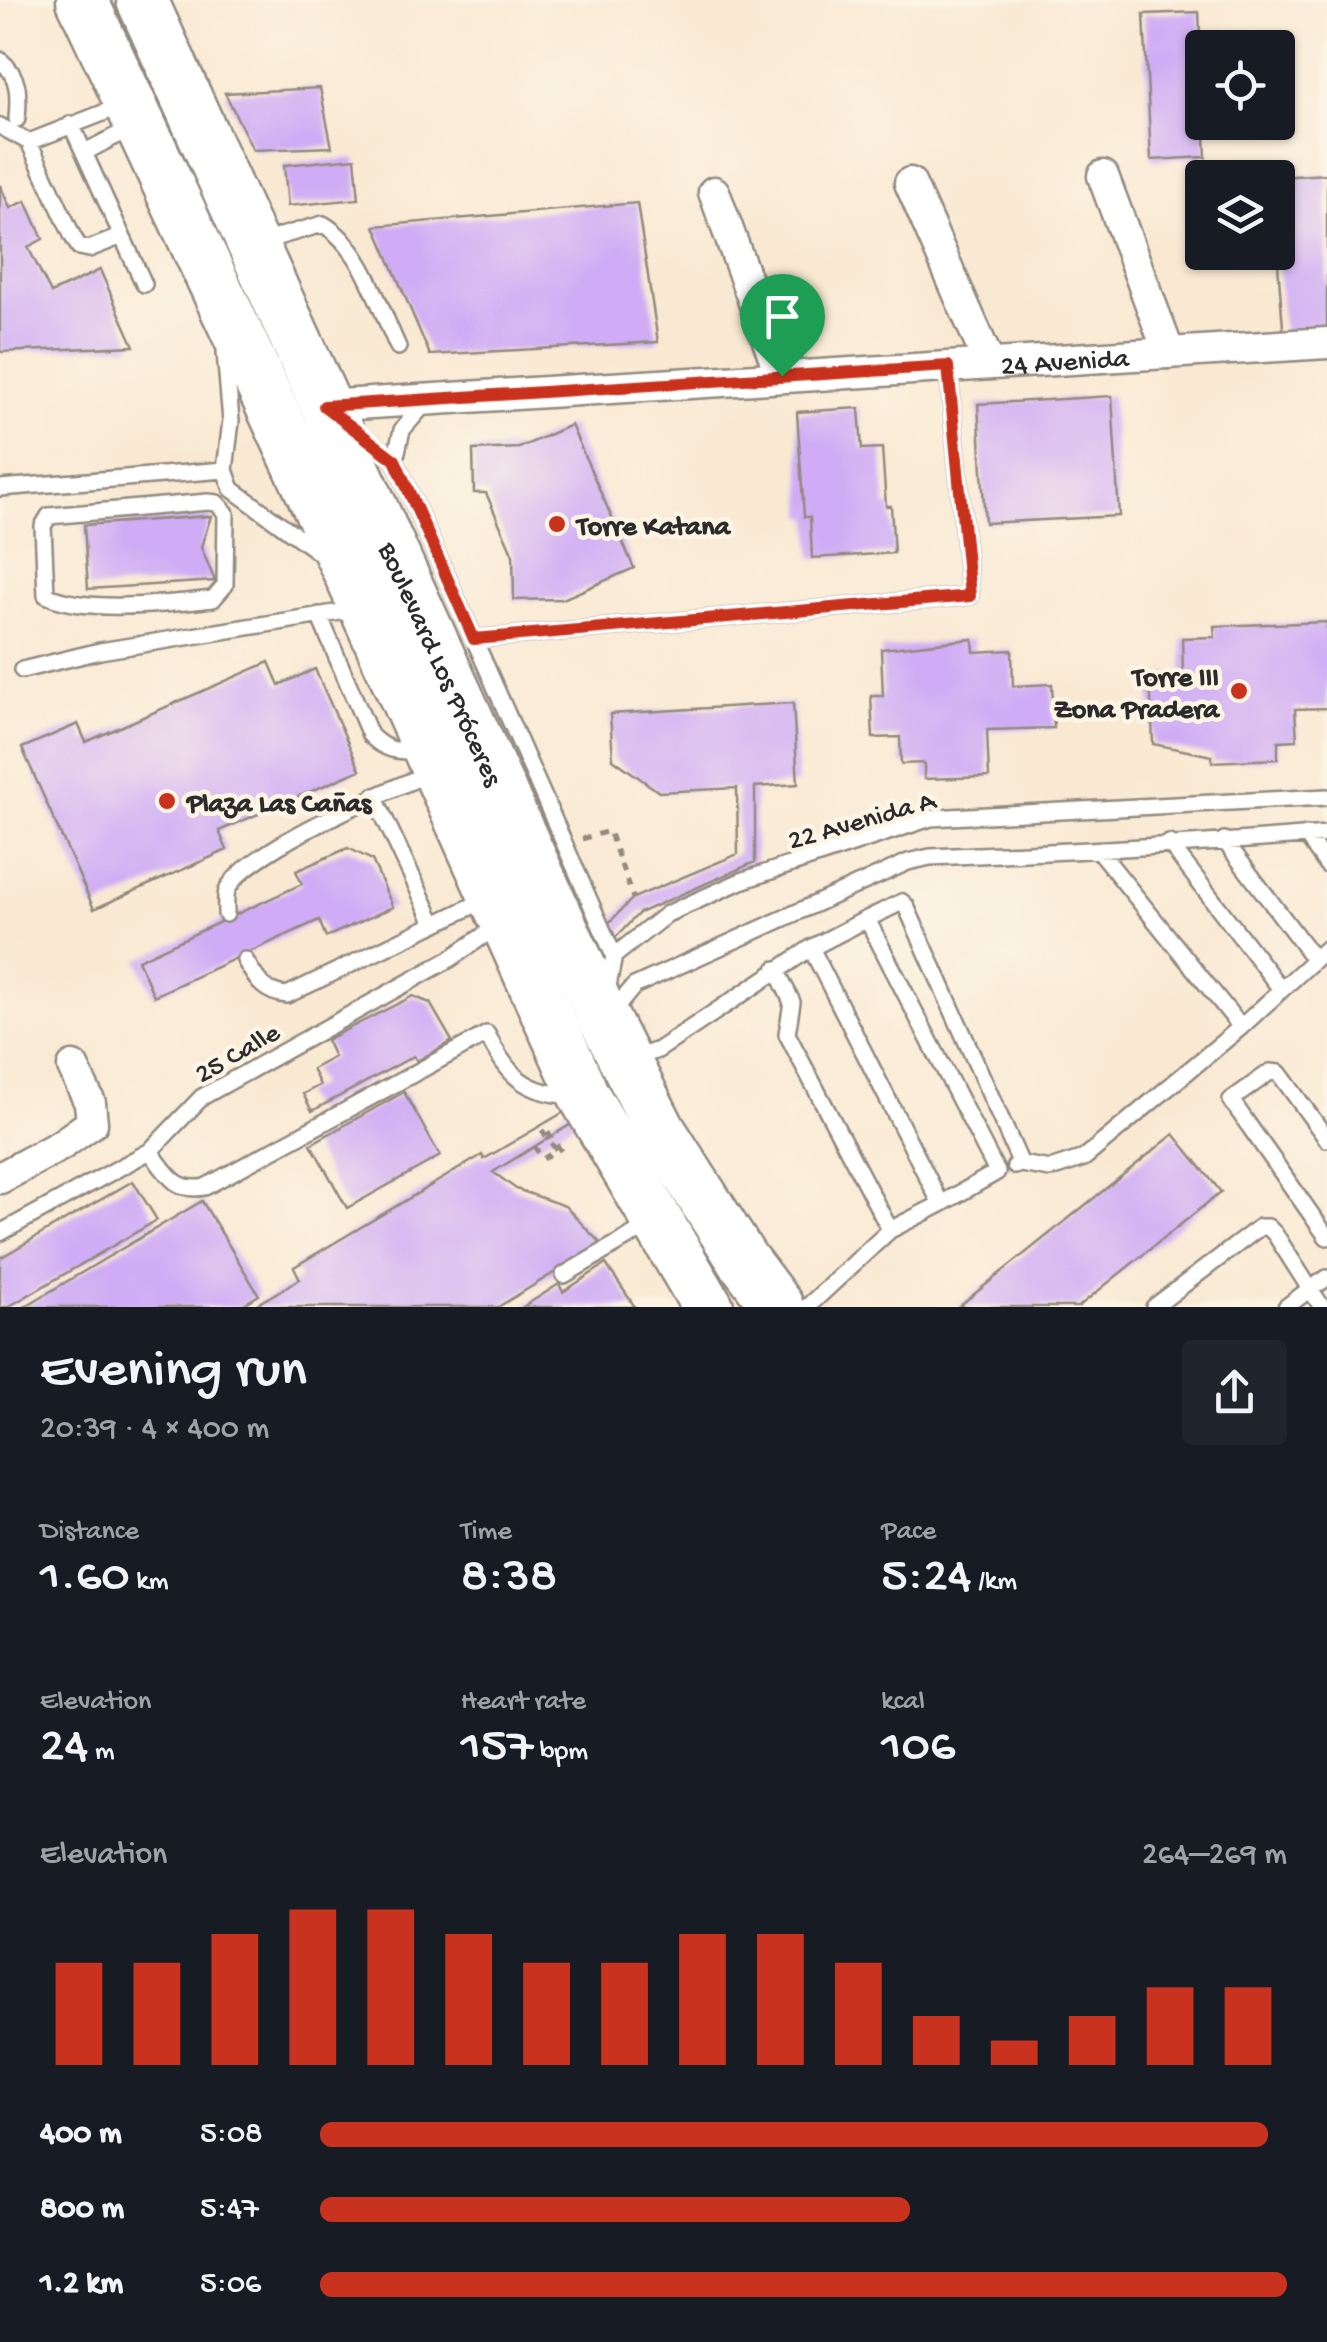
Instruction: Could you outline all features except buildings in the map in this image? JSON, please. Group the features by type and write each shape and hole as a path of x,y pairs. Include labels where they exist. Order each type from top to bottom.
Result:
{"highway":[{"name":"Boulevard Los Próceres","path":"82,0 220,298 343,599 431,759 584,1096 708,1307"},
{"name":"Boulevard Los Próceres","path":"142,0 611,1033 660,1130 742,1259 778,1307"}],"street":[{"path":"1103,176 1169,353"},
{"path":"910,183 989,363"},
{"path":"714,192 782,376"},
{"name":"24 Avenida","path":"324,406 989,363 1323,348"},
{"path":"0,1178 92,1123 90,1103 73,1067"}],"lane":[{"path":"0,60 12,72 19,91 17,119"},
{"path":"29,142 71,124 134,113"},
{"path":"85,152 134,113"},
{"path":"71,124 144,284"},
{"path":"0,126 29,142 79,248 122,236"},
{"path":"252,245 323,224 338,232 353,252 398,347"},
{"path":"220,298 231,422 226,470 232,490 343,599"},
{"path":"474,639 970,596 948,366"},
{"path":"395,460 402,430 428,399"},
{"path":"324,406 395,460 614,956 611,1033"},
{"path":"0,488 226,470"},
{"path":"203,474 208,502"},
{"path":"208,502 217,503 226,513 225,585 213,600 152,606 61,602 46,595 43,526 48,516 208,502"},
{"path":"22,670 343,599"},
{"path":"226,914 228,889 247,868 431,759"},
{"path":"374,796 434,923"},
{"name":"22 Avenida A","path":"614,956 667,914 741,880 932,818 1327,797"},
{"path":"611,1033 634,986 908,862 930,857 1098,851 1327,834"},
{"path":"1306,836 1327,865"},
{"path":"808,1307 890,1230 997,1172 1021,1164 1050,1169 1084,1158 1241,1026 1320,953 1224,840"},
{"path":"1169,843 1280,988"},
{"path":"1098,851 1241,1026"},
{"path":"611,1033 658,1050 811,948 902,902 1021,1164"},
{"path":"245,960 260,986 272,994 287,995 434,923 499,909"},
{"name":"25 Calle","path":"0,1234 150,1151 202,1097 450,960 499,909"},
{"path":"867,918 997,1172"},
{"path":"811,948 941,1204"},
{"path":"776,970 792,1002 786,1034 890,1230"},
{"path":"150,1151 173,1182 185,1188 206,1188 486,1034 502,1066 520,1080 562,1095 584,1096"},
{"path":"1327,1138 1278,1074 1270,1072 1231,1100 1327,1236"},
{"path":"564,1276 656,1220"},
{"path":"1154,1307 1260,1227 1268,1227 1275,1234 1322,1307"},
{"path":"1286,1307 1327,1278"}],"path":[{"path":"609,830 633,898"},
{"path":"534,1146 544,1159 556,1150 542,1130 545,1128 561,1151"}],"place":[{"name":"Torre Katana","path":"557,524"},
{"name":"Torre III Zona Pradera","path":"1239,691"},
{"name":"Plaza Las Cañas","path":"167,801"}],"route":[{"path":"948,366 970,596 474,639 395,460 324,406 664,384 782,376 948,366"}]}
